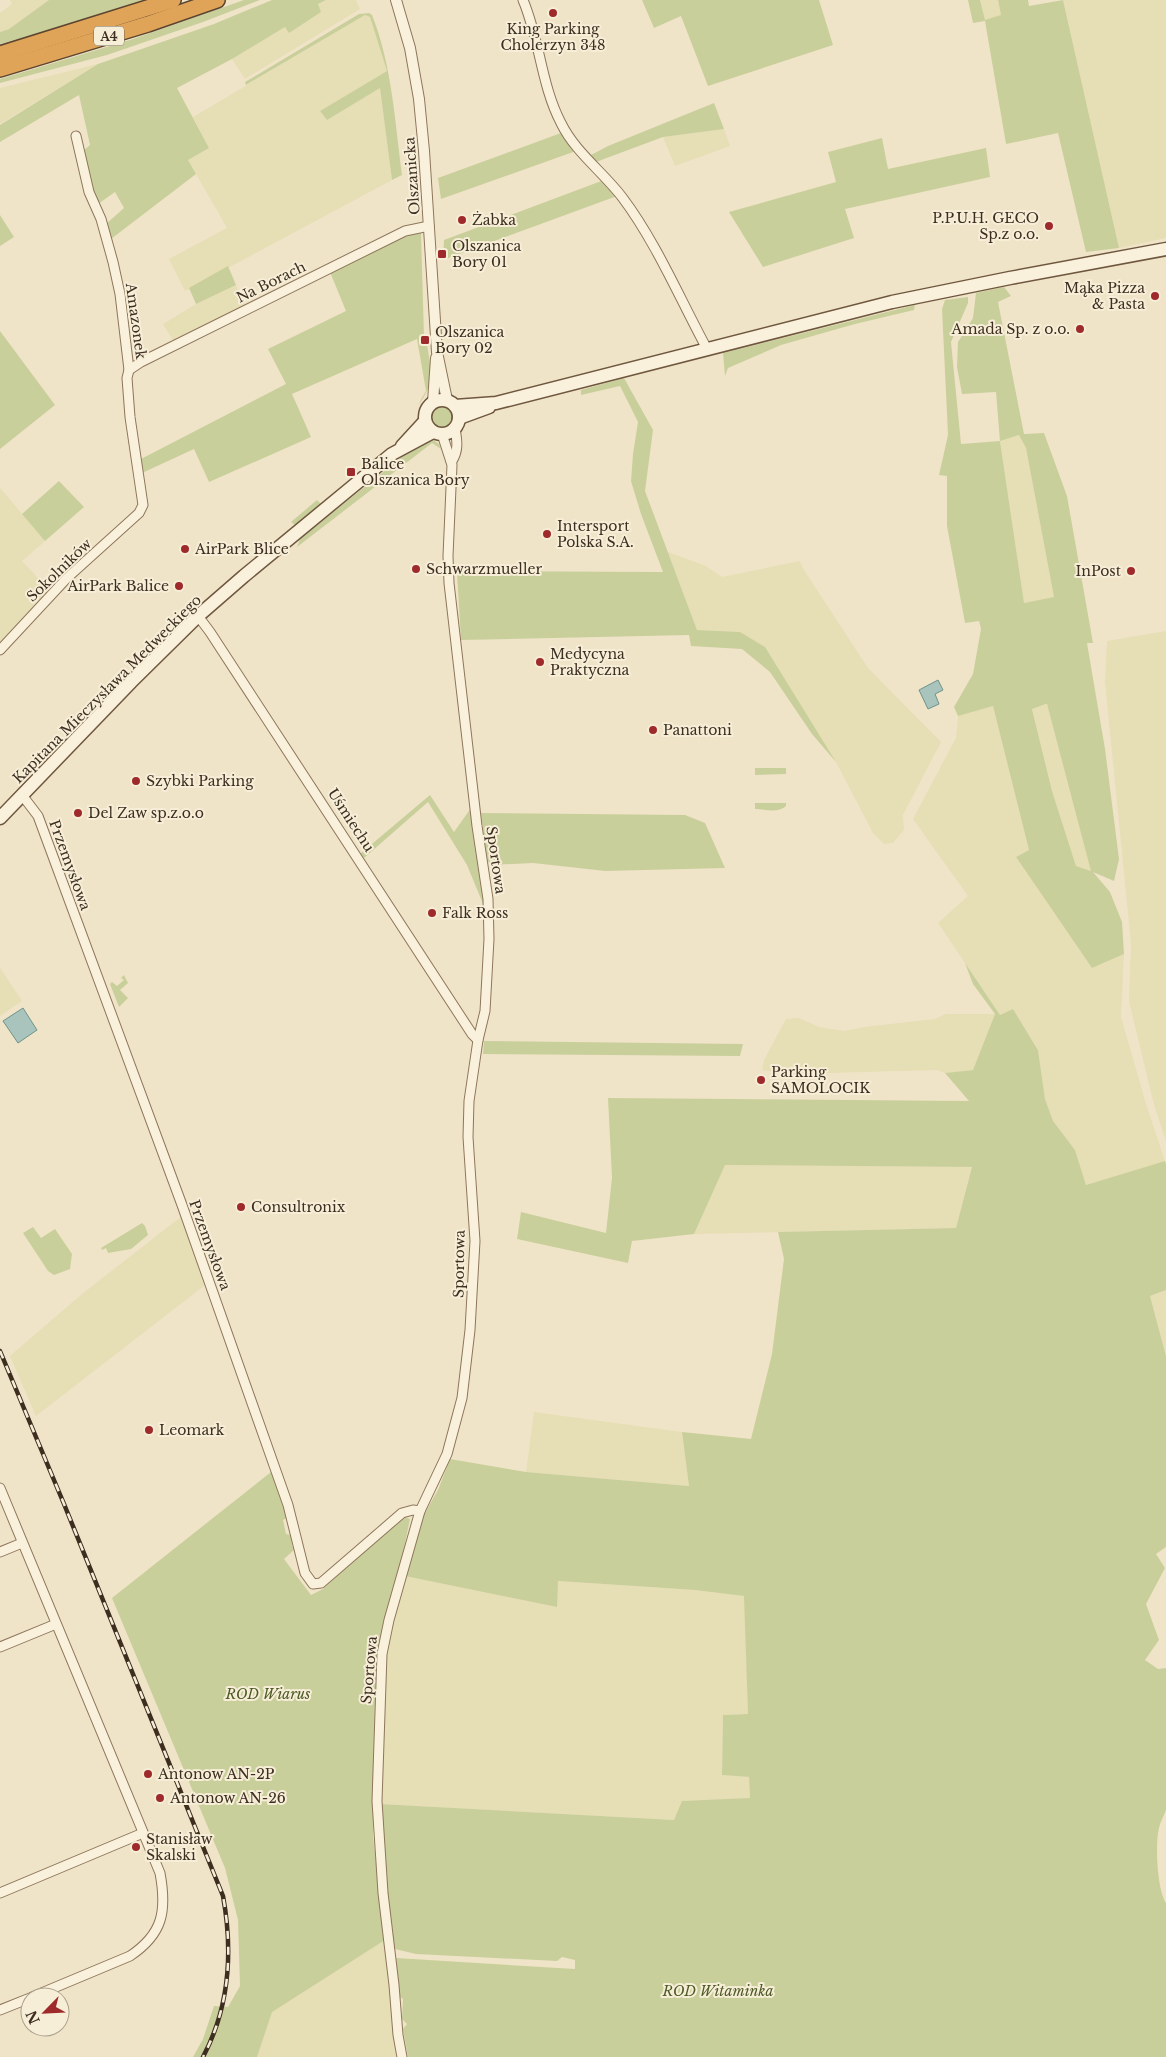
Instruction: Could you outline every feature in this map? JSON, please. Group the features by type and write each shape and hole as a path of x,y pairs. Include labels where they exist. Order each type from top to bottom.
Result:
{"highway":[{"name":"A4","path":"0,54 173,0"},
{"name":"A4","path":"0,69 148,24 217,0"}],"main road":[{"path":"496,404 433,402 426,410 425,421 438,433 496,404 892,302 1166,249"},
{"path":"451,403 457,423"},
{"name":"Kapitana Mieczysława Medweckiego","path":"0,818 131,682 198,616 250,570 399,450 425,421"},
{"name":"Kapitana Mieczysława Medweckiego","path":"399,450 438,433"}],"street":[{"name":"Olszanicka","path":"396,0 410,48 419,99 438,352 433,402"},
{"path":"523,0 533,28 550,98 560,122 568,136 621,196 635,217 652,244 707,349"},
{"name":"Amazonek","path":"76,136 89,192 101,219 120,294 129,370 127,378 130,417 143,505 139,513"},
{"name":"Na Borach","path":"129,370 404,231 429,226"},
{"name":"Olszanicka","path":"438,352 451,403"},
{"name":"Sportowa","path":"452,461 456,455 457,423"},
{"name":"Sportowa","path":"402,2057 383,1893 377,1801 382,1654 389,1620 420,1511 447,1454 460,1404 466,1365 475,1241 468,1136 469,1101 478,1040 485,1011 489,939 488,899 477,826 449,583 448,556 452,461 438,433"},
{"name":"Sokolników","path":"0,650 67,578 139,513"},
{"name":"Uśmiechu","path":"198,616 315,790 472,1034 478,1040"},
{"name":"Przemysłowa","path":"22,795 38,816 179,1198 288,1506 305,1573 314,1584 321,1583 402,1513 413,1510 420,1511"},
{"path":"0,1488 160,1873 163,1891 164,1905 160,1924 146,1944 130,1956 55,1987"},
{"path":"0,1552 22,1542"},
{"path":"0,1647 56,1624"},
{"path":"0,1893 143,1833"},
{"path":"0,2010 20,2002"}],"shaded area":[{"path":"10,0 49,0 9,29 0,32 0,13 12,4"},
{"path":"326,0 356,0 360,9 245,79 232,59 285,27 289,32 318,4"},
{"path":"980,0 998,0 1001,15 985,21"},
{"path":"1063,0 1166,0 1166,238 1119,248"},
{"path":"365,15 370,17 387,71 320,111 327,120 380,87 392,180 185,291 169,259 227,228 188,160 209,148 193,117"},
{"path":"98,64 0,124 0,88"},
{"path":"724,129 730,146 675,166 663,137"},
{"path":"236,285 247,307 174,342 163,324 196,304"},
{"path":"1019,435 1026,448 1054,597 1024,603 1000,440"},
{"path":"0,488 45,541 22,561 49,590 0,645"},
{"path":"668,552 706,566 722,577 800,561 802,567 868,668 941,742 903,815 904,830 893,843 884,844 873,833 836,762 804,711 740,632 697,630"},
{"path":"1166,631 1166,1141 1154,1105 1129,1001 1131,943 1105,682 1107,641"},
{"path":"1047,704 1092,871 1076,866 1052,791 1032,708"},
{"path":"993,706 1029,850 1016,857 1092,968 1124,954 1121,1017 1165,1161 1086,1185 1075,1150 1053,1121 1045,1099 1038,1049 1013,1009 1000,1015 938,923 968,896 913,819 956,738 958,716"},
{"path":"0,968 22,1001 0,1016"},
{"path":"946,1014 995,1014 973,1070 945,1073 937,1070 795,1074 762,1070 764,1060 786,1019 799,1018 819,1027 844,1031 935,1019"},
{"path":"724,1165 972,1167 956,1228 694,1234"},
{"path":"182,1216 205,1285 36,1416 10,1356 82,1294"},
{"path":"1166,1290 1166,1356 1150,1296"},
{"path":"534,1412 682,1432 689,1486 526,1472"},
{"path":"405,1576 557,1607 557,1581 695,1590 745,1596 748,1714 723,1715 722,1775 749,1777 750,1799 683,1801 674,1820 380,1804 386,1645"},
{"path":"385,1940 398,2057 257,2057 271,2012"}],"green space":[{"path":"49,0 145,0 72,24 0,44 0,32 9,29"},
{"path":"244,0 260,0 107,55 0,83 0,79 133,39"},
{"path":"272,0 326,0 318,4 321,12 289,33 285,27 232,59 177,88 209,148 188,160 196,174 111,239 106,224 124,208 115,192 98,204 93,192 83,151 90,145 79,95 0,142 0,125 98,64 214,24"},
{"path":"642,0 819,0 833,45 708,86 681,16 654,28"},
{"path":"968,0 980,0 985,20 1001,15 998,0 1028,0 1029,6 1063,0 1119,248 1086,252 1058,133 1006,144 985,21 973,23"},
{"path":"369,13 372,15 379,34 388,74 395,114 402,175 392,180 380,88 327,120 320,111 387,71 370,17 365,15 246,85 245,82 359,14"},
{"path":"714,103 724,129 663,137 596,162 591,155 608,146"},
{"path":"561,133 576,151 441,199 438,178"},
{"path":"882,138 888,169 986,148 990,177 845,209 854,238 763,267 729,212 836,182 828,152"},
{"path":"604,180 617,196 443,260 444,240"},
{"path":"0,215 14,237 0,246"},
{"path":"413,231 421,233 424,336 425,344 427,344 430,369 427,391 418,405 426,391 417,339 292,394 311,437 209,482 194,449 142,473 141,459 286,384 268,349 346,311 330,272"},
{"path":"228,266 236,285 196,304 189,288"},
{"path":"1004,287 1011,296 998,302 1024,434 1044,433 1067,496 1093,643 1087,643 1105,749 1119,859 1114,881 1093,872 1110,892 1122,922 1124,954 1092,968 1016,857 1029,850 993,706 958,716 954,707 973,674 981,629 979,621 965,623 947,526 947,476 939,475 948,435 942,309 945,300 968,297 968,303 951,342 961,444 1000,441 996,392 962,394 957,367 958,342 973,318 976,293","holes":["1019,435 1026,448 1054,597 1024,603 1000,441","1047,704 1091,871 1076,866 1052,791 1032,709"]},
{"path":"915,305 914,310 781,345 728,368 725,376 723,353"},
{"path":"0,331 55,405 0,449"},
{"path":"624,378 653,430 645,491 697,630 740,632 765,647 836,762 812,734 770,672 742,649 691,646 689,635 461,640 457,573 464,571 663,572 641,514 631,481 638,422 620,386 581,395 581,390"},
{"path":"441,403 450,407 454,416 450,425 441,429 432,425 428,416 432,407"},
{"path":"433,440 439,444 441,449 432,443 297,547 300,539 408,452 426,441"},
{"path":"59,481 84,507 45,541 22,514"},
{"path":"317,500 322,505 296,526 291,522"},
{"path":"755,768 786,768 786,774 755,775"},
{"path":"430,795 454,832 471,808 486,911 467,865 428,802 364,858 360,854"},
{"path":"755,803 786,803 786,806 779,810 755,809"},
{"path":"481,813 685,815 705,823 725,868 605,871 533,863 491,865 487,860"},
{"name":"ROD Witaminka","path":"965,963 1000,1015 1013,1009 1038,1050 1045,1099 1053,1121 1075,1150 1086,1185 1165,1161 1166,1164 1166,1290 1150,1296 1166,1356 1166,1547 1156,1554 1165,1568 1146,1604 1159,1640 1145,1660 1158,1669 1166,1668 1166,1810 1159,1828 1157,1855 1161,1888 1166,1903 1166,2057 408,2057 403,2029 407,2024 402,2019 403,1999 400,1997 396,1958 575,1969 575,1960 562,1957 557,1961 416,1954 395,1949 389,1922 380,1804 674,1820 682,1801 750,1798 749,1777 722,1775 723,1715 748,1714 744,1596 695,1590 558,1581 557,1607 405,1576 422,1518 438,1490 450,1459 526,1472 689,1486 682,1432 751,1439 772,1354 784,1259 778,1232 956,1228 972,1167 725,1165 694,1234 632,1241 628,1263 517,1239 521,1212 606,1233 612,1178 608,1098 969,1101 945,1073 973,1070 995,1014 973,984"},
{"path":"124,975 128,983 120,990 128,998 119,1007 110,984 112,982 117,986 124,980 121,978"},
{"path":"484,1041 743,1044 740,1056 483,1054"},
{"path":"142,1223 148,1235 131,1249 108,1253 106,1248 102,1250 101,1248"},
{"path":"33,1227 41,1238 55,1229 72,1254 70,1269 54,1275 48,1271 23,1233"},
{"name":"ROD Wiarus","path":"271,1472 287,1518 283,1520 286,1534 291,1535 294,1550 284,1559 311,1595 323,1589 399,1520 405,1517 410,1519 399,1572 383,1628 375,1692 373,1836 385,1940 272,2012 257,2057 193,2057 203,2039 214,2006 228,2007 240,1986 238,1920 225,1868 112,1598"}],"water":[{"path":"938,680 943,690 935,694 939,704 928,709 919,690"},
{"path":"23,1008 37,1030 18,1043 3,1021"}],"railway":[{"path":"0,1351 223,1896 228,1937 227,1978 219,2018 203,2057"}],"place":[{"name":"King Parking Cholerzyn 348","path":"553,13"},
{"name":"Żabka","path":"462,220"},
{"name":"P.P.U.H. GECO Sp.z o.o.","path":"1049,226"},
{"name":"Olszanica Bory 01","path":"442,254"},
{"name":"Mąka Pizza & Pasta","path":"1155,296"},
{"name":"Amada Sp. z o.o.","path":"1080,329"},
{"name":"Olszanica Bory 02","path":"425,340"},
{"name":"Balice Olszanica Bory","path":"351,472"},
{"name":"Intersport Polska S.A.","path":"547,534"},
{"name":"AirPark Blice","path":"185,549"},
{"name":"Schwarzmueller","path":"416,569"},
{"name":"InPost","path":"1131,571"},
{"name":"AirPark Balice","path":"179,586"},
{"name":"Medycyna Praktyczna","path":"540,662"},
{"name":"Panattoni","path":"653,730"},
{"name":"Szybki Parking","path":"136,781"},
{"name":"Del Zaw sp.z.o.o","path":"78,813"},
{"name":"Falk Ross","path":"432,913"},
{"name":"Parking SAMOLOCIK","path":"761,1080"},
{"name":"Consultronix","path":"241,1207"},
{"name":"Leomark","path":"149,1430"},
{"name":"Antonow AN-2P","path":"148,1774"},
{"name":"Antonow AN-26","path":"160,1798"},
{"name":"Stanisław Skalski","path":"136,1847"}]}
